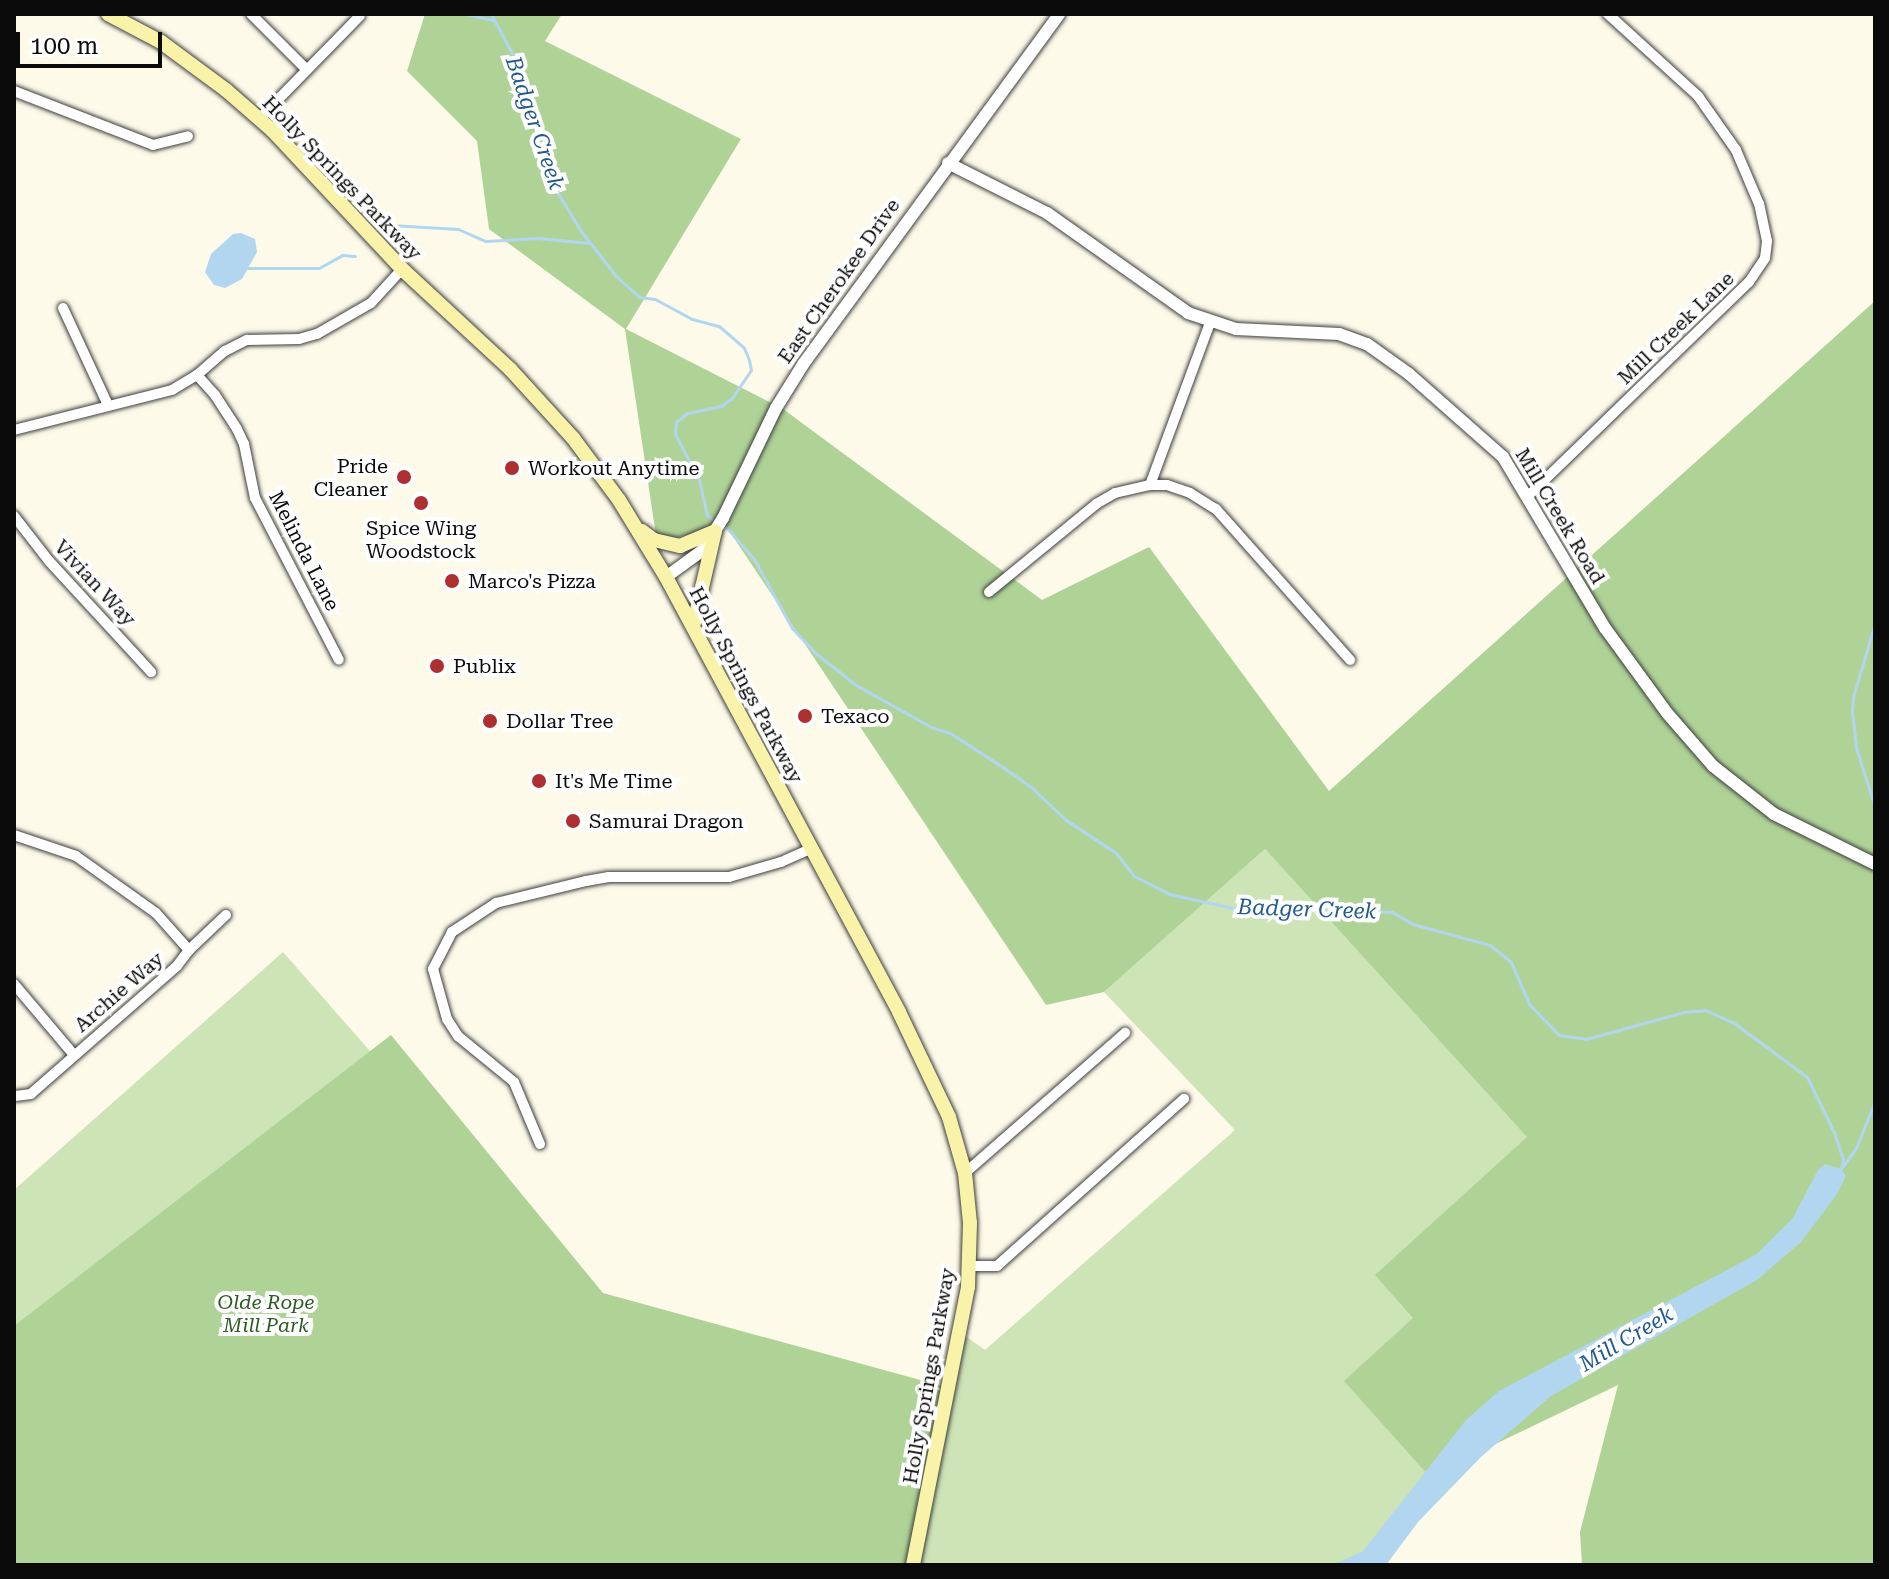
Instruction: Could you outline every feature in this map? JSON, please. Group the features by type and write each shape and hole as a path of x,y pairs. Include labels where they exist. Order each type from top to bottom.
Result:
{"main road":[{"name":"Holly Springs Parkway","path":"108,14 161,42 259,119 402,269 485,344 545,406 585,454 637,528 666,577 933,1081 949,1117 965,1173 970,1266 946,1410 913,1565"},
{"path":"637,528 654,540 680,546 715,531"},
{"path":"693,627 715,531"}],"street":[{"path":"251,14 307,70"},
{"name":"East Cherokee Drive","path":"666,577 695,558 715,531 776,408 804,363 1059,14"},
{"name":"Mill Creek Lane","path":"1529,495 1749,282 1765,258 1767,241 1759,204 1736,150 1698,96 1608,14"},
{"path":"259,119 360,16"},
{"path":"14,91 153,145 188,136"},
{"name":"Mill Creek Road","path":"948,163 1047,213 1163,298 1210,323 1236,329 1339,334 1367,344 1409,374 1503,457 1529,495 1575,582 1667,713 1713,766 1774,814 1875,864"},
{"path":"14,430 172,390 197,375 225,351 247,340 299,339 329,329 371,303 402,269"},
{"path":"63,308 108,405"},
{"path":"1150,485 1210,323"},
{"name":"Melinda Lane","path":"197,375 215,395 237,429 244,444 255,498 339,660"},
{"path":"989,592 1096,504 1115,493 1150,485 1167,485 1190,493 1216,509 1350,660"},
{"name":"Vivian Way","path":"14,516 49,561 151,672"},
{"name":"Archie Way","path":"14,835 76,856 156,913 189,950 177,966 31,1094 15,1096"},
{"path":"540,1144 514,1082 458,1036 447,1019 433,969 452,932 496,903 574,884 609,877 729,877 781,862 810,849"},
{"path":"189,950 226,915"},
{"path":"14,984 74,1055"},
{"path":"965,1173 1125,1033"},
{"path":"970,1266 997,1266 1184,1099"}],"green space":[{"path":"425,14 562,14 545,41 741,139 626,329 783,409 1042,600 1149,547 1329,791 1875,301 1875,1565 1582,1565 1580,1532 1618,1385 1429,1476 1344,1381 1413,1318 1375,1275 1527,1137 1265,849 1104,992 1046,1005 726,526 657,542 625,329 489,229 477,141 407,71"},
{"name":"Olde Rope Mill Park","path":"1265,849 1528,1138 1376,1275 1414,1318 1429,1476 1381,1565 14,1565 14,1190 283,952 607,1321 927,1400 956,1375 965,1336 985,1350 1235,1130 1104,992"},
{"path":"391,1035 603,1293 953,1389 916,1565 14,1565 14,1326"}],"water":[{"path":"241,233 255,239 257,252 242,279 225,288 214,285 205,272 211,254 233,234"},
{"path":"1825,1164 1841,1169 1846,1176 1837,1194 1801,1242 1757,1280 1551,1396 1481,1457 1418,1522 1386,1565 1303,1565 1337,1563 1363,1551 1466,1420 1499,1391 1757,1254 1793,1218 1818,1170"}],"waterway":[{"path":"466,14 493,20"},
{"name":"Badger Creek","path":"491,14 515,59 551,182 581,231 616,276 639,297 655,299 692,319 719,326 744,348 751,370 732,398 721,406 687,413 676,422 675,434 699,480 707,515 712,519"},
{"path":"391,225 458,229 485,241 538,238 590,243"},
{"path":"248,268 319,268 342,255 355,256"},
{"name":"Badger Creek","path":"727,528 754,559 792,628 814,652 856,685 931,727 950,733 1030,786 1066,820 1116,853 1134,876 1169,894 1251,912 1273,913 1300,908 1392,912 1413,924 1490,945 1511,962 1529,1004 1559,1035 1586,1039 1684,1012 1705,1010 1734,1023 1807,1077 1834,1132 1843,1160 1841,1169"},
{"name":"Mill Creek","path":"1875,623 1853,697 1852,713 1856,748 1875,807"},
{"name":"Mill Creek","path":"1843,1166 1856,1148 1875,1101"}],"place":[{"name":"Workout Anytime","path":"512,468"},
{"name":"Pride Cleaner","path":"404,477"},
{"name":"Spice Wing Woodstock","path":"421,503"},
{"name":"Marco's Pizza","path":"452,581"},
{"name":"Publix","path":"437,666"},
{"name":"Texaco","path":"805,716"},
{"name":"Dollar Tree","path":"490,721"},
{"name":"It's Me Time","path":"539,781"},
{"name":"Samurai Dragon","path":"573,821"}]}
